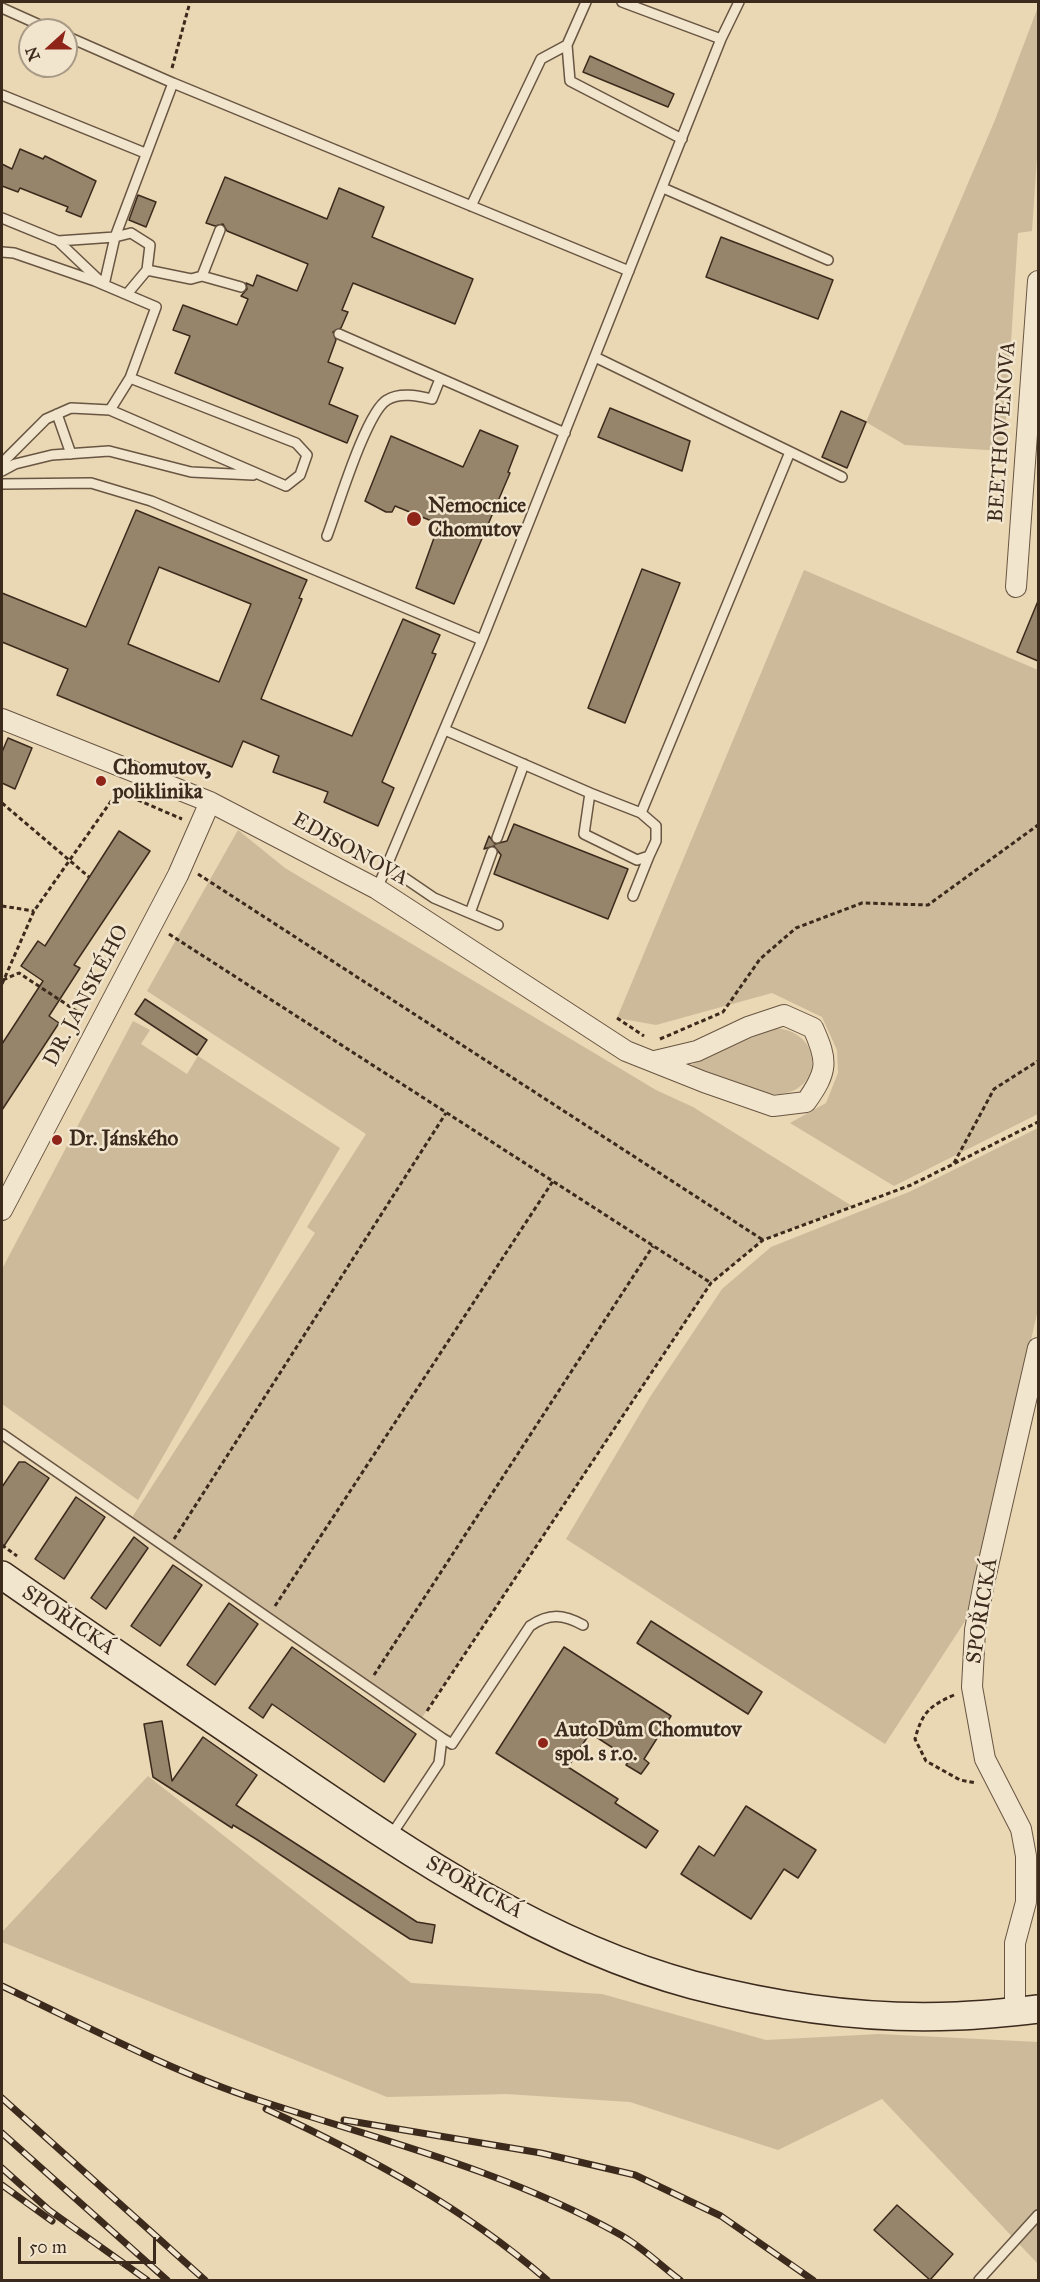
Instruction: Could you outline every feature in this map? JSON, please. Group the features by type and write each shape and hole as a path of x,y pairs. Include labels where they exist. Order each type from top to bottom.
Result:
{"street":[{"name":"BEETHOVENOVA","path":"1016,587 1038,282"},
{"name":"EDISONOVA","path":"2,719 210,802 377,889 626,1051 704,1082 774,1106 806,1102 818,1084 825,1055 813,1028 784,1015 748,1027 697,1051 655,1061"},
{"name":"DR. JANSKÉHO","path":"2,1210 183,864 210,802"},
{"name":"SPOŘICKÁ","path":"2,1575 389,1839 468,1886 583,1946 692,1984 763,2001 858,2013 957,2016 1027,2010 1015,1943 1026,1902 1026,1856 1021,1829 985,1759 972,1687 975,1630 984,1583 1038,1348"}],"lane":[{"path":"622,2 721,39"},
{"path":"377,889 482,640 721,39 739,2"},
{"path":"582,3 567,45 570,81 682,139"},
{"path":"2,8 24,18"},
{"path":"78,41 170,82 629,271"},
{"path":"471,206 541,59 567,45"},
{"path":"104,285 116,237 145,153 169,99 170,82"},
{"path":"2,95 145,153"},
{"path":"663,188 828,260"},
{"path":"2,219 58,241 104,285"},
{"path":"202,276 220,230"},
{"path":"58,241 116,237 131,233 150,245 147,270 127,294"},
{"path":"2,252 14,253 104,285 156,307 130,378 110,410"},
{"path":"147,270 191,279 202,276 241,287"},
{"path":"339,334 565,433"},
{"path":"595,357 842,477"},
{"path":"2,463 46,419 71,408 110,410 258,476 286,486 300,475 307,455 296,443 130,378"},
{"path":"327,536 371,417 386,400 412,394 432,399 440,379"},
{"path":"57,414 71,454"},
{"path":"2,471 15,464 52,455 109,451 191,472 258,476"},
{"path":"641,813 790,452"},
{"path":"2,484 91,483 151,501 482,640"},
{"path":"445,730 641,813 656,826 656,840 633,896"},
{"path":"497,838 524,764"},
{"path":"590,793 584,834 637,860 649,856"},
{"path":"470,913 492,852"},
{"path":"387,866 434,898 498,925"},
{"path":"2,1434 452,1744 530,1626 542,1618 555,1615 567,1617 583,1625"},
{"path":"389,1839 439,1763 442,1738"},
{"path":"978,2280 1038,2215"}],"path":[{"path":"170,82 190,2"},
{"path":"2,981 34,912 67,860 133,771"},
{"path":"117,792 182,819"},
{"path":"2,803 89,877"},
{"path":"617,1018 652,1042 723,1012 759,959 796,928 862,903 928,905 1038,825"},
{"path":"183,864 763,1240"},
{"path":"2,906 34,912"},
{"path":"152,923 711,1282"},
{"path":"2,981 18,973 99,1025"},
{"path":"954,1164 994,1089 1038,1061"},
{"path":"168,1549 446,1113"},
{"path":"419,1722 711,1282 763,1240 911,1185 1038,1122"},
{"path":"268,1618 553,1181"},
{"path":"367,1686 653,1246"},
{"path":"972,1687 937,1702 921,1717 915,1739 926,1761 960,1780 999,1786"}],"shaded area":[{"path":"1038,7 1038,142 1032,231 1018,233 1004,451 905,445 866,422 995,120"},
{"path":"804,570 1038,670 1038,1114 894,1186 790,1123 826,1103 838,1073 837,1050 822,1017 772,993 656,1025 617,1018"},
{"path":"238,830 285,868 656,1090 693,1107 852,1206 763,1240 711,1283 419,1722 129,1522 315,1233 307,1227 366,1134 147,991"},
{"path":"133,1021 150,1030 141,1044 187,1074 198,1056 340,1148 138,1500 2,1404 2,1269"},
{"path":"773,1028 790,1031 802,1039 810,1049 812,1061 810,1073 804,1083 793,1091 778,1094 762,1092 706,1073 691,1065"},
{"path":"1038,1128 1038,1309 969,1615 885,1744 566,1539 650,1397 722,1289 771,1247 909,1192"},
{"path":"148,1776 411,1983 602,1994 766,2040 879,2034 1038,2042 1038,2264 882,2099 778,2150 630,2102 506,2094 387,2097 2,1942 2,1932"}],"building":[{"path":"590,56 674,94 668,107 583,72"},
{"path":"20,149 43,159 45,156 96,181 81,217 66,211 68,207 20,188 18,192 2,186 2,164 12,169"},
{"path":"225,177 327,219 339,188 384,207 372,237 473,279 455,324 353,283 342,310 348,312 341,328 333,332 336,340 328,362 343,368 329,404 358,416 347,443 175,373 190,336 173,330 183,305 237,325 248,299 241,296 247,289 246,283 253,286 257,275 297,291 308,264 227,231 223,224 215,226 206,223"},
{"path":"138,195 156,202 146,227 129,220"},
{"path":"721,237 833,280 818,319 706,277"},
{"path":"610,408 690,441 682,471 598,437"},
{"path":"841,411 866,422 847,468 822,457"},
{"path":"480,430 518,446 508,472 510,473 454,604 416,588 439,524 395,506 392,512 386,512 365,501 391,436 463,467"},
{"path":"136,510 307,580 299,598 302,599 261,699 352,736 403,619 440,635 432,653 436,654 382,782 394,788 378,826 324,802 328,792 273,772 279,756 243,741 232,767 57,695 68,669 2,642 2,593 86,627","holes":["159,567 251,604 219,682 128,644"]},
{"path":"642,569 680,583 625,723 588,708"},
{"path":"1038,601 1038,661 1017,652"},
{"path":"8,738 32,748 15,789 2,783 2,752"},
{"path":"514,824 628,869 608,919 494,874 501,855 494,846 484,849 489,836 495,844 507,841"},
{"path":"119,831 150,851 74,965 80,968 49,1016 59,1023 2,1110 2,1044 43,981 21,966 38,941 45,946"},
{"path":"145,999 207,1040 197,1055 135,1014"},
{"path":"19,1462 25,1462 49,1478 2,1549 2,1487"},
{"path":"76,1497 105,1517 64,1579 35,1559"},
{"path":"134,1537 148,1548 106,1609 91,1598"},
{"path":"173,1565 202,1585 160,1646 131,1626"},
{"path":"229,1603 258,1624 215,1685 187,1665"},
{"name":"AutoDům Chomutov spol. s r.o.","path":"651,1621 762,1692 748,1714 637,1643"},
{"path":"292,1647 416,1734 384,1782 272,1704 263,1718 249,1708"},
{"name":"AutoDům Chomutov spol. s r.o.","path":"564,1647 671,1716 644,1759 649,1763 641,1774 626,1765 630,1759 590,1733 568,1767 618,1799 615,1803 658,1831 646,1848 496,1753"},
{"path":"162,1721 172,1781 203,1737 257,1775 236,1805 417,1922 435,1925 432,1943 410,1939 256,1839 233,1825 232,1828 153,1777 144,1724"},
{"path":"746,1806 816,1850 798,1878 784,1869 751,1919 681,1874 699,1846 714,1856"},
{"path":"897,2205 953,2254 930,2280 874,2230"}],"railway":[{"path":"2,1986 129,2047 226,2089 442,2158 532,2192 619,2234 680,2280"},
{"path":"2,2098 205,2280"},
{"path":"266,2109 341,2145 448,2206 482,2229 547,2280"},
{"path":"344,2120 541,2153 635,2175 721,2216 813,2280"},
{"path":"2,2133 167,2280"},
{"path":"2,2168 49,2210 147,2280"},
{"path":"2,2185 52,2221"}],"place":[{"name":"Nemocnice Chomutov","path":"414,519"},
{"name":"Chomutov, poliklinika","path":"101,781"},
{"name":"Dr. Jánského","path":"57,1140"},
{"name":"AutoDům Chomutov spol. s r.o.","path":"543,1743"}]}
